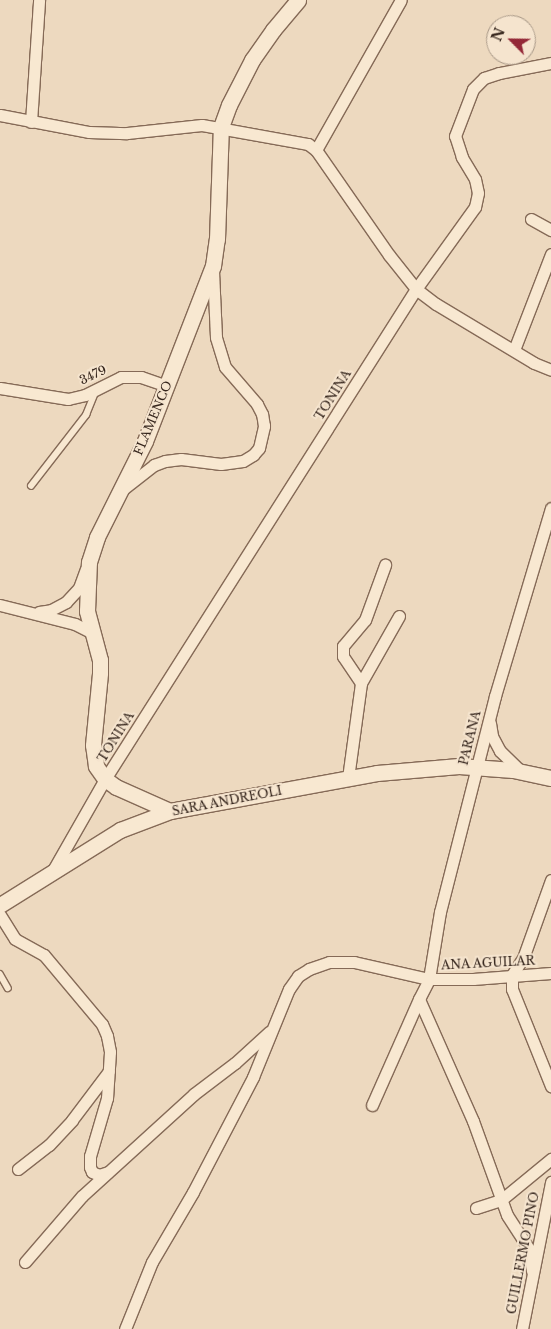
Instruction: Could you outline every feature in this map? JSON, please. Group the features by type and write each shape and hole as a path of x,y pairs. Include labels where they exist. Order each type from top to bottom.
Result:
{"street":[{"path":"30,122 38,0"},
{"path":"316,150 401,0"},
{"name":"FLAMENCO","path":"105,779 96,766 93,745 100,673 87,611 89,562 97,537 145,441 213,266 217,240 222,127 236,88 252,60 296,1"},
{"name":"TONINA","path":"50,876 105,779 416,290 475,207 478,193 475,179 462,157 455,136 473,89 484,78 499,73 551,63"},
{"path":"0,115 30,122 98,132 126,133 188,125 222,127 308,144 316,150 389,255 416,290 436,304 551,370"},
{"path":"531,219 551,230"},
{"path":"514,350 551,254"},
{"path":"119,493 154,465 165,461 181,459 221,464 243,461 254,455 259,448 264,426 262,414 257,404 225,367 216,337 213,266"},
{"name":"3479","path":"0,388 68,399 85,395 120,377 132,376 167,386"},
{"name":"PARANA","path":"372,1105 429,979 440,912 489,718 550,513"},
{"path":"35,613 51,610 66,602 79,588 89,562"},
{"path":"361,683 343,656 343,646 365,620 385,564"},
{"path":"0,605 75,624 92,633"},
{"path":"348,778 361,683 399,616"},
{"path":"489,718 492,736 500,751 522,772"},
{"name":"SARA ANDREOLI","path":"0,905 50,876 120,830 170,811 377,773 477,766 551,778"},
{"path":"105,779 129,795 170,811"},
{"path":"551,880 523,958 512,975 512,989 551,1086"},
{"path":"0,915 14,940 44,954 102,1024 108,1036 109,1071 107,1098 90,1156 90,1166 82,1196"},
{"name":"ANA AGUILAR","path":"272,1029 289,988 298,976 309,969 329,962 354,962 429,979 473,979 551,973"},
{"path":"419,999 473,1121 507,1215 529,1249 532,1271"},
{"path":"25,1262 82,1196 194,1094 235,1063 272,1029"},
{"path":"125,1329 152,1262 193,1192 253,1078 272,1029"},
{"path":"18,1170 49,1144 72,1120 109,1071"},
{"path":"476,1208 501,1200 551,1159"},
{"path":"90,1166 92,1172 99,1175 108,1172"},
{"name":"GUILLERMO PINO","path":"522,1329 551,1182"}],"lane":[{"path":"31,486 86,415 96,388"},
{"path":"0,974 8,988"}]}
